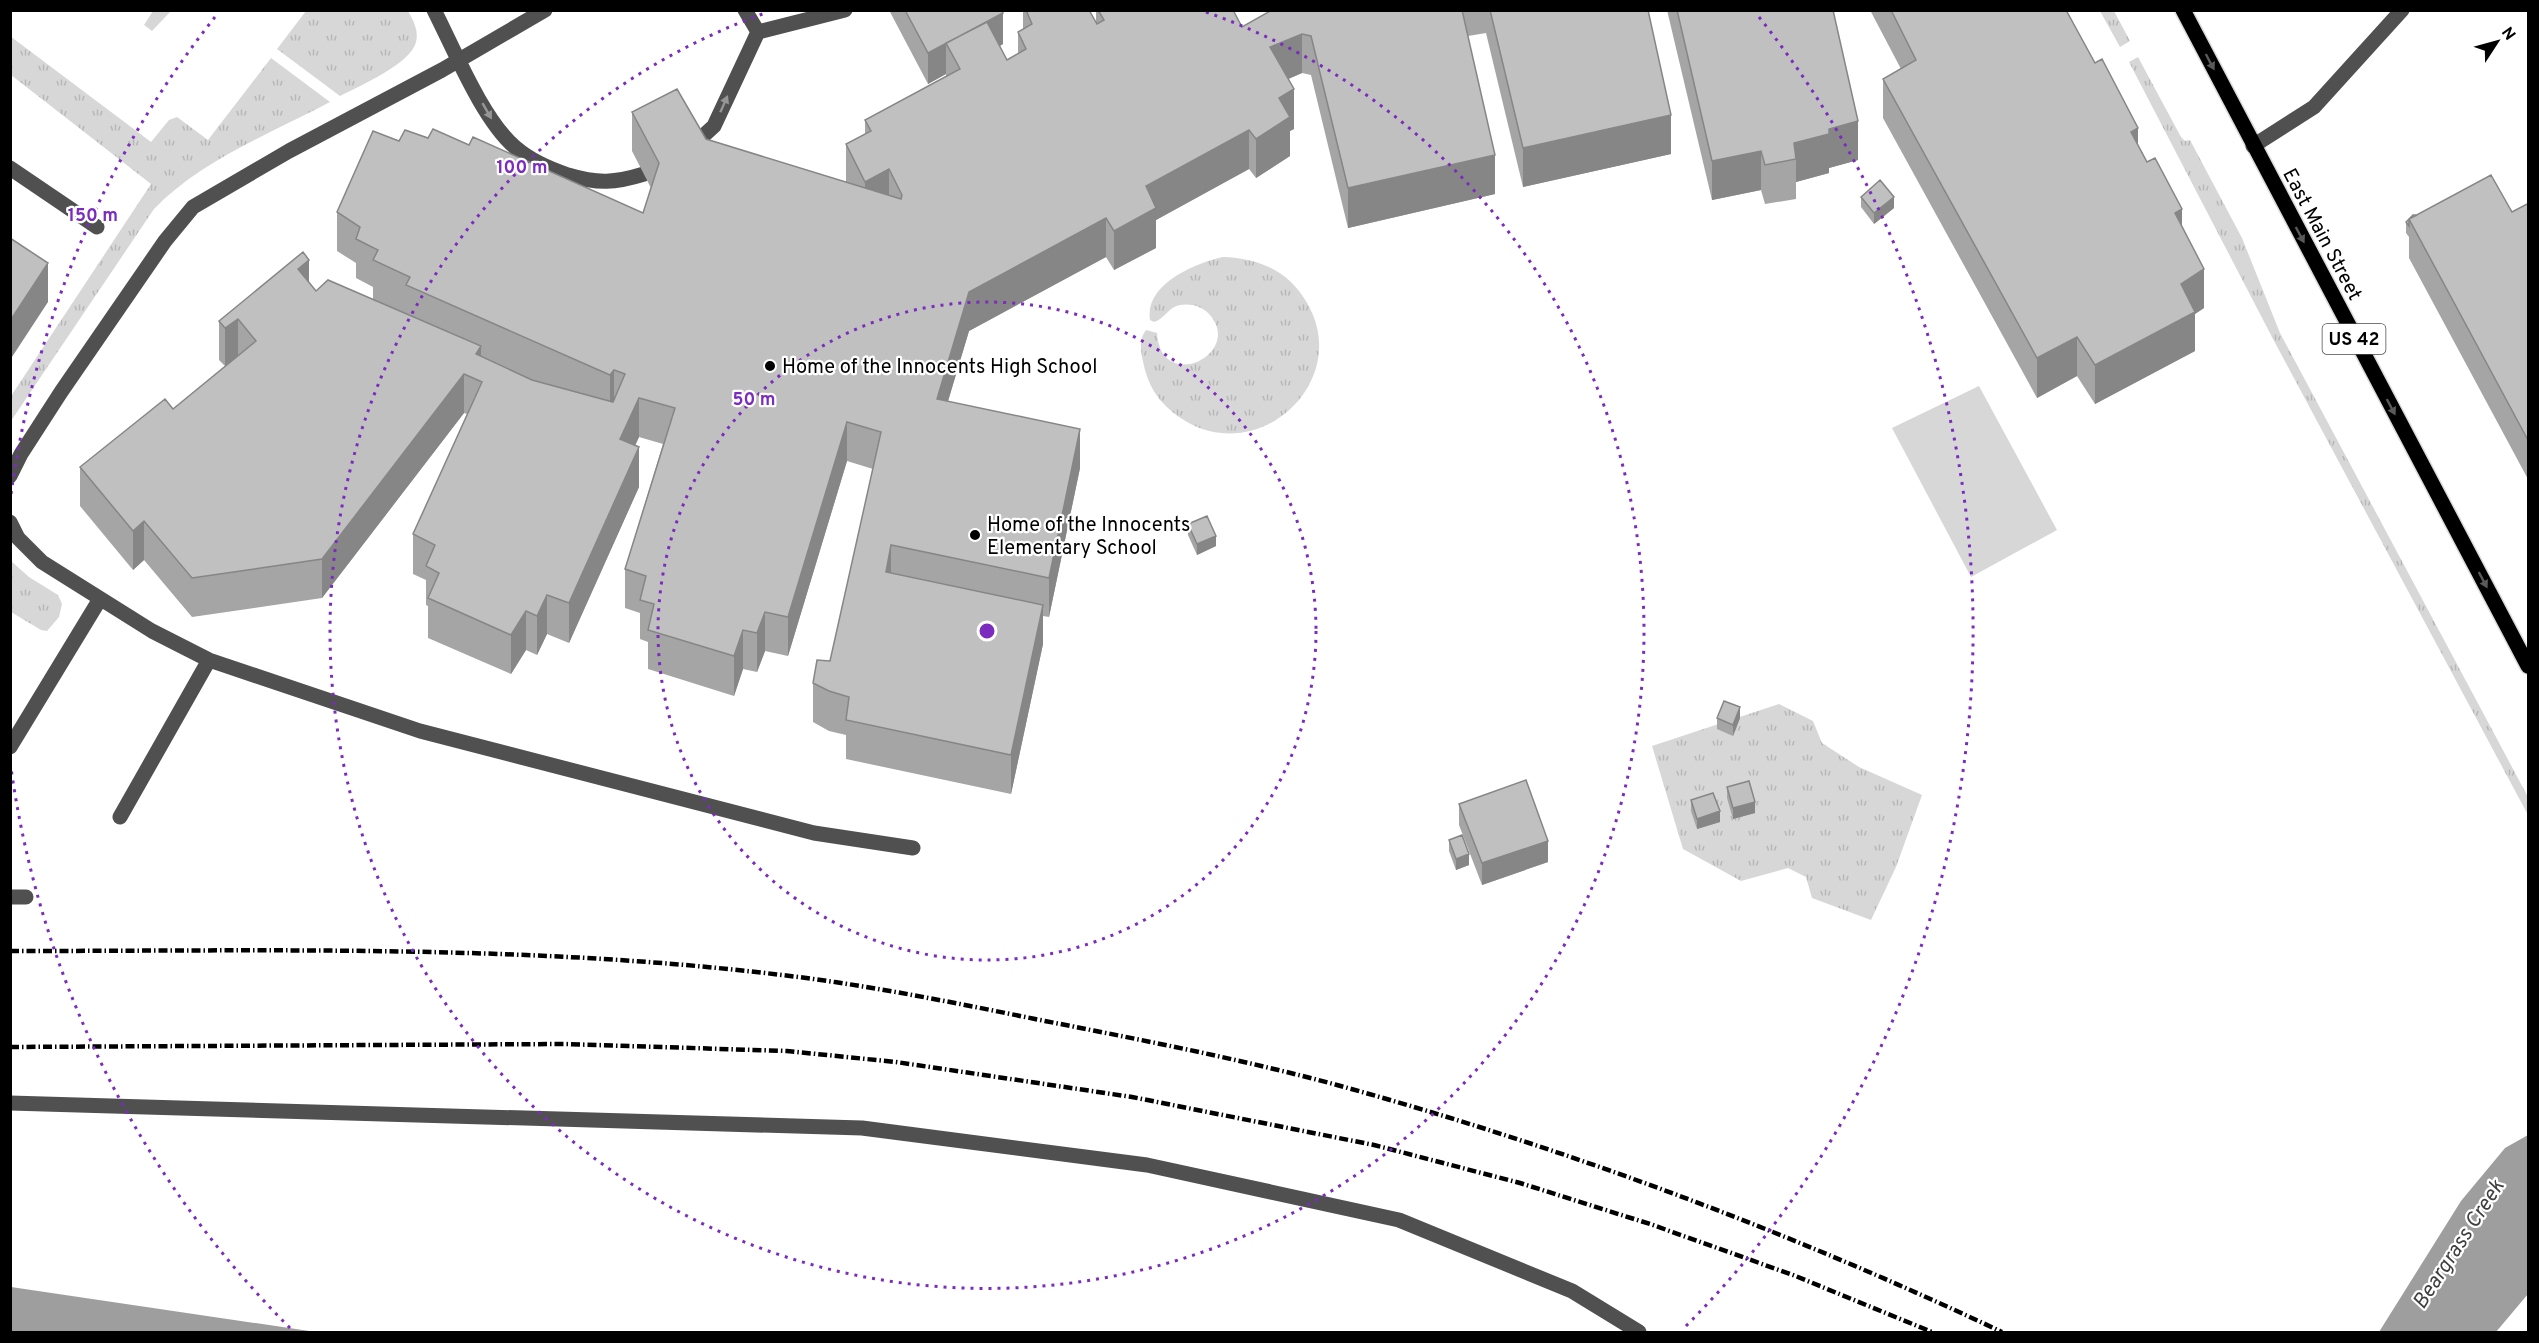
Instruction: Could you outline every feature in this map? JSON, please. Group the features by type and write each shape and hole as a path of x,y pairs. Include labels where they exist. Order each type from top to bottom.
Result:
{"main road":[{"name":"East Main Street","path":"2183,10 2529,666"}],"lane":[{"path":"434,10 491,119 515,148 548,168 584,180 616,183 644,174"},
{"path":"10,476 21,454 126,297 165,241 193,207 289,151 459,60 545,10"},
{"path":"745,10 758,32"},
{"path":"758,32 845,10"},
{"path":"2253,146 2314,107 2402,10"},
{"path":"689,149 714,126 758,32"},
{"path":"10,168 97,227"},
{"path":"10,522 18,538 42,562 153,631 209,660 420,731 814,833 913,848"},
{"path":"10,747 100,599"},
{"path":"120,817 209,660"},
{"path":"10,1103 862,1128 1147,1166 1399,1220 1572,1291 1639,1332"}],"green space":[{"path":"153,11 171,11 152,31 144,25"},
{"path":"306,11 408,11 416,29 416,42 405,58 395,66 340,96 277,49"},
{"path":"2100,11 2114,11 2130,41 2120,47"},
{"path":"10,36 151,142 169,120 177,117 208,140 271,58 330,102 215,162 193,176 154,209 11,421 11,396 151,184 11,75"},
{"path":"2138,57 2181,137 2185,141 2190,140 2242,238 2280,333 2528,797 2528,815 2272,337 2129,62"},
{"path":"1223,257 1249,260 1272,268 1291,282 1307,303 1318,332 1318,360 1309,385 1292,407 1270,423 1244,432 1216,432 1187,422 1172,412 1151,386 1142,355 1141,344 1146,330 1157,333 1162,352 1172,362 1185,365 1198,361 1209,353 1217,342 1217,329 1206,311 1188,304 1180,305 1172,308 1154,322 1150,320 1150,307 1163,286 1174,277 1199,264"},
{"path":"1979,386 2057,530 1971,577 1892,428"},
{"path":"11,561 29,577 58,595 62,604 59,617 47,631 41,630 11,612"},
{"path":"1779,704 1813,721 1822,743 1859,767 1922,795 1896,867 1871,920 1812,898 1806,877 1788,868 1741,881 1683,849 1652,746"}],"water":[{"name":"Beargrass Creek","path":"2528,1135 2528,1294 2496,1332 2379,1332 2461,1201 2505,1148"},
{"path":"11,1287 316,1332 11,1332"}],"building":[{"path":"905,10 1001,10 1003,13 928,53"},
{"path":"1026,10 1089,10 1097,24 1104,20 1098,10 1233,10 1242,27 1272,10 1462,10 1495,155 1348,188 1311,36 1302,34 1270,47 1294,89 1279,98 1290,117 1256,139 1249,130 1146,186 1156,208 1114,231 1106,218 969,292 937,399 1080,429 1049,578 891,545 886,572 1043,605 1011,755 846,720 849,697 813,683 817,660 830,661 881,432 847,422 788,617 765,612 757,633 743,630 734,656 648,630 654,604 640,600 646,576 625,569 675,408 639,398 620,439 639,447 569,603 547,595 537,616 526,611 511,635 428,598 439,573 426,566 435,545 413,534 482,382 464,374 322,559 192,578 144,521 133,531 80,467 165,399 173,409 256,341 238,319 225,328 219,321 303,252 309,260 298,269 316,291 328,280 481,346 476,354 532,380 613,402 625,374 614,370 610,375 406,285 410,277 373,260 378,250 356,239 360,227 337,212 373,131 399,141 405,130 428,138 433,129 469,145 473,137 643,213 659,163 632,112 677,89 706,139 901,199 902,195 889,169 865,182 846,144 871,131 865,120 960,69 946,43 987,22 1007,60 1026,49 1018,32 1032,24"},
{"path":"1490,10 1648,10 1671,115 1523,148"},
{"path":"1677,10 1833,10 1858,121 1829,129 1829,134 1794,143 1796,159 1765,165 1761,151 1712,161"},
{"path":"1891,10 2066,10 2095,63 2102,59 2138,128 2131,132 2147,162 2155,158 2182,209 2175,213 2204,269 2181,284 2195,312 2095,365 2077,337 2037,358 1883,79 1916,60"},
{"path":"2491,175 2512,212 2529,203 2529,442 2409,219"},
{"path":"1880,180 1894,197 1874,213 1861,197"},
{"path":"10,238 48,263 10,321"},
{"path":"1207,516 1216,536 1197,544 1188,524"},
{"path":"1724,701 1740,707 1733,725 1717,718"},
{"path":"1526,780 1548,841 1482,863 1459,804"},
{"path":"1749,781 1755,802 1733,808 1727,787"},
{"path":"1713,793 1720,811 1697,819 1691,800"},
{"path":"1462,835 1469,854 1456,859 1449,840"}],"railway":[{"path":"10,951 397,951 590,958 782,975 940,1000 1262,1066 1337,1085 1507,1136 1592,1164 1758,1226 2002,1332"},
{"path":"10,1047 564,1044 787,1051 896,1062 1132,1097 1374,1145 1520,1183 1650,1224 1793,1275 1932,1332"}],"place":[{"name":"Home of the Innocents High School","path":"770,366"},
{"name":"Home of the Innocents Elementary School","path":"975,535"}]}
